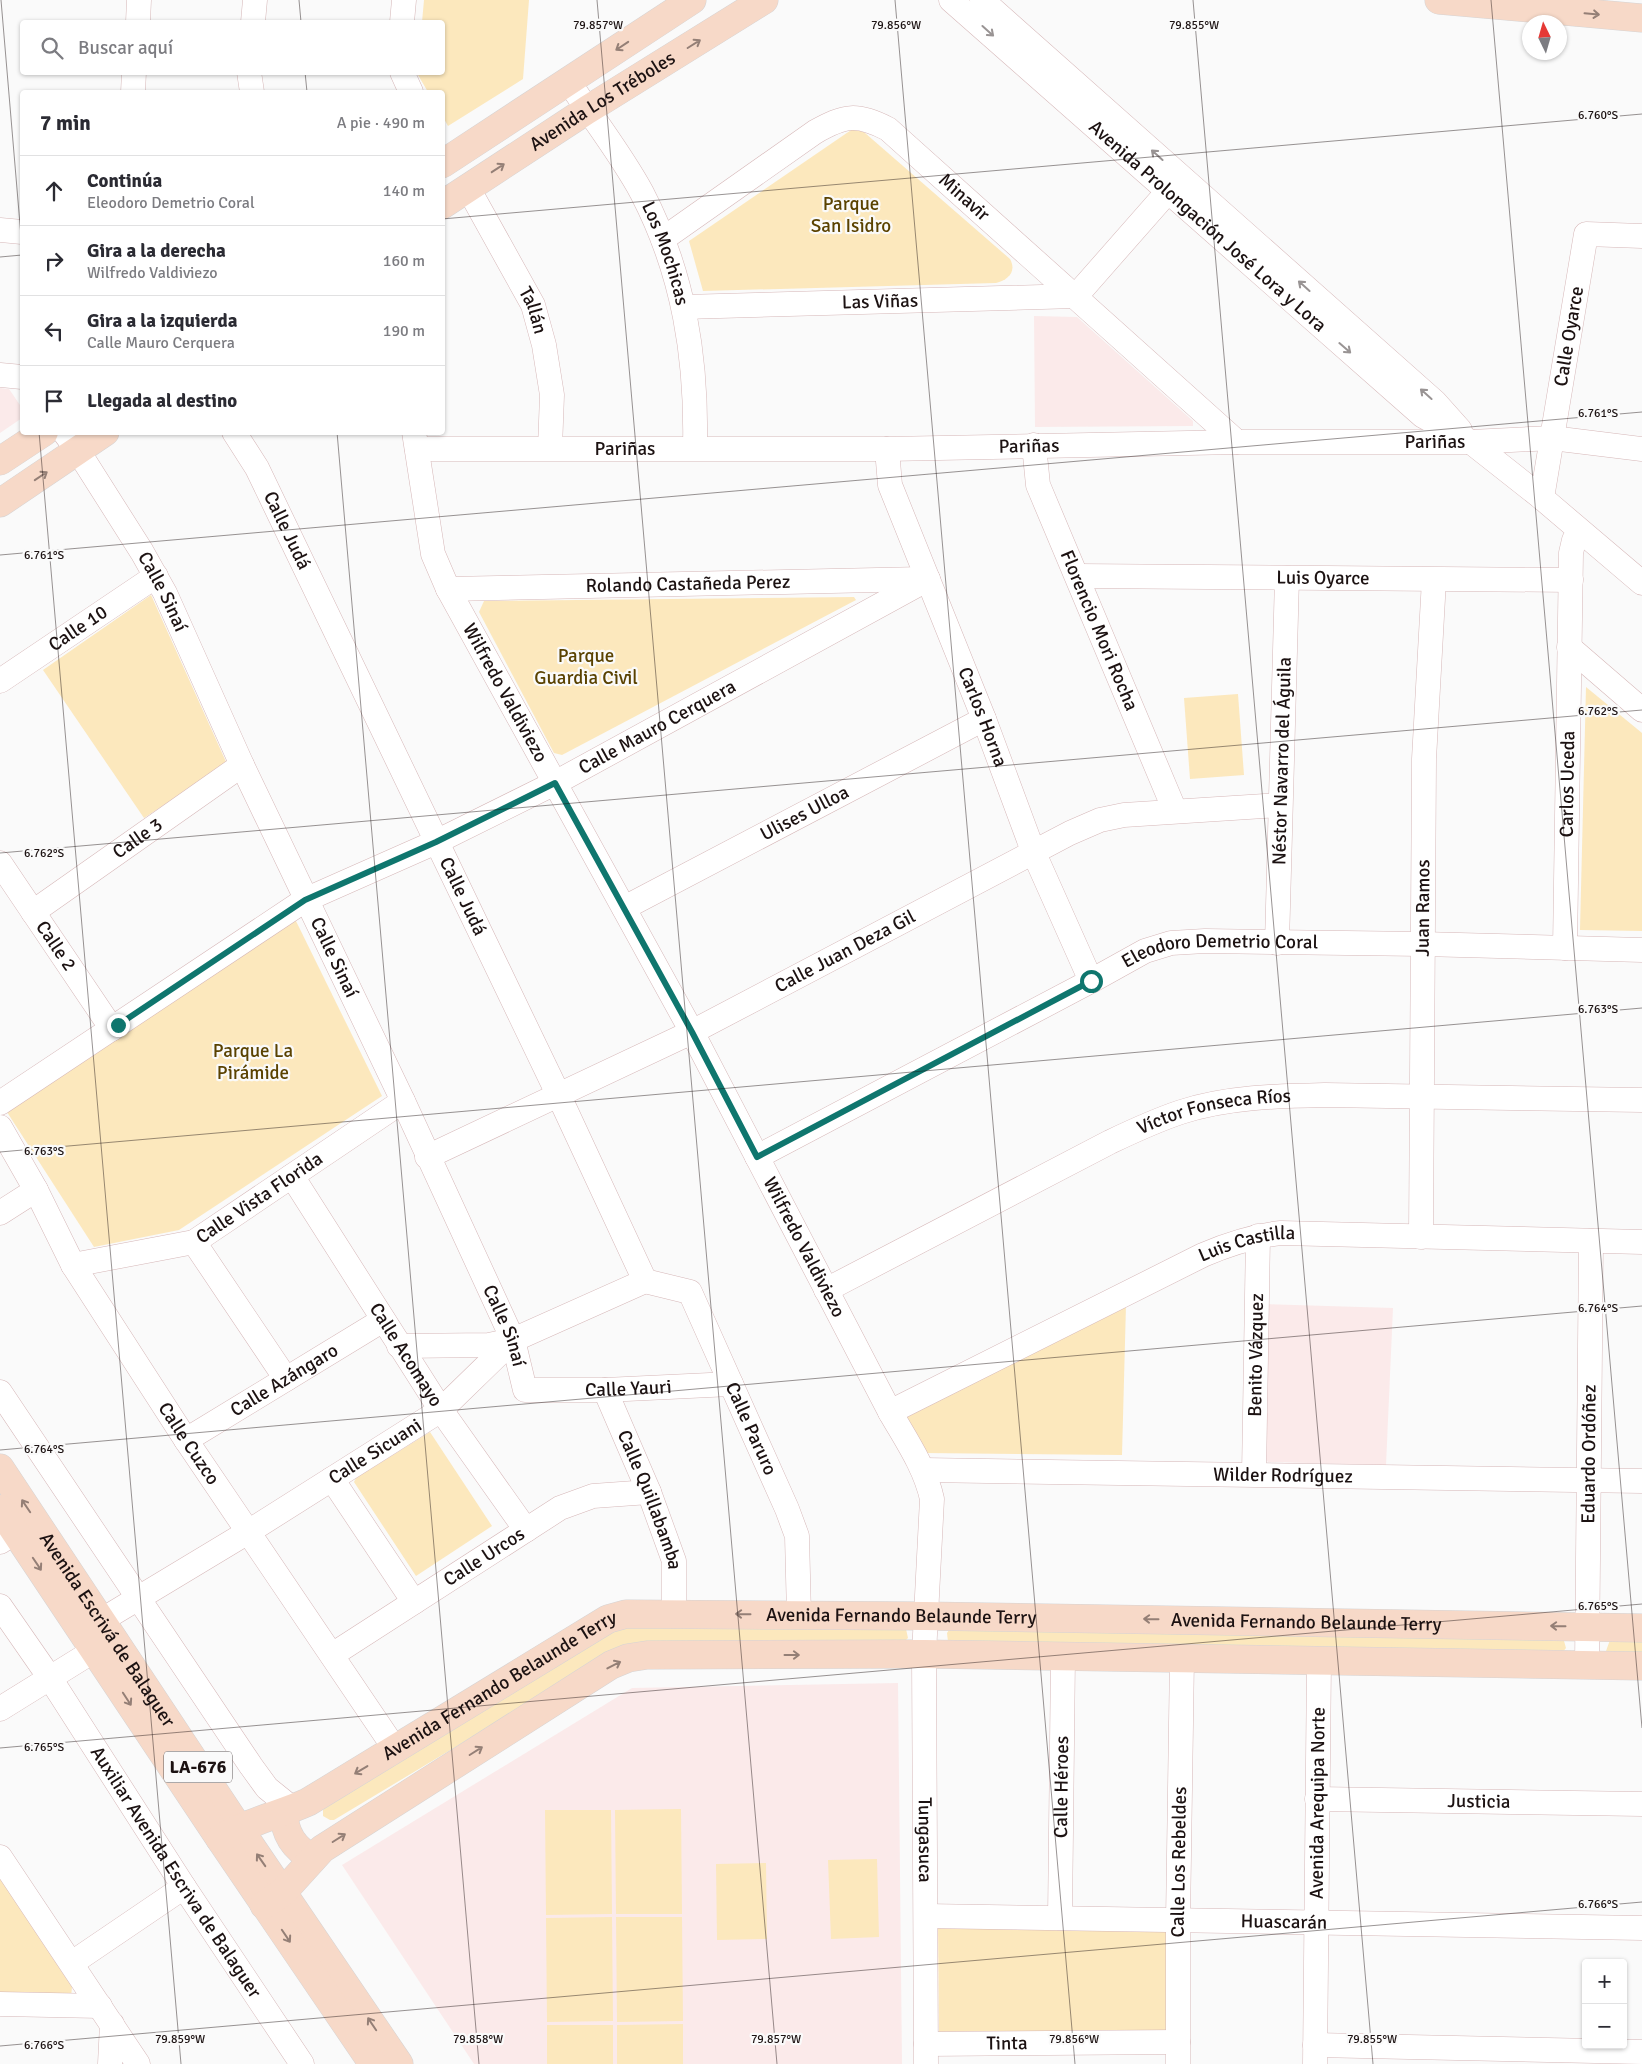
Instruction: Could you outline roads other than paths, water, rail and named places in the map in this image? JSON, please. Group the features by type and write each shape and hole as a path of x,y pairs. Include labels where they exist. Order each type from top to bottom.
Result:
{"main road":[{"name":"Avenida Los Tréboles","path":"445,156 568,82 692,0"},
{"name":"Avenida Los Tréboles","path":"445,203 587,110 764,0"},
{"path":"1454,0 1642,18"},
{"path":"0,461 39,435"},
{"path":"0,503 71,442 95,435"},
{"name":"Avenida Escrivá de Balaguer","path":"0,1468 102,1620 229,1833"},
{"name":"Avenida Escrivá de Balaguer","path":"0,1509 8,1537 95,1650 229,1833 274,1898 399,2064"},
{"name":"Avenida Fernando Belaunde Terry","path":"229,1833 308,1802 608,1619 626,1614 925,1616 1642,1628"},
{"name":"Avenida Fernando Belaunde Terry","path":"274,1898 322,1849 603,1671 628,1658 648,1655 924,1654 1642,1666"},
{"path":"288,1810 284,1822 293,1843 304,1854 313,1858"},
{"name":"Avenida Escrivá de Balaguer","path":"274,1898 373,2064"}],"street":[{"path":"138,20 139,0"},
{"path":"253,20 255,0"},
{"path":"402,20 404,0"},
{"name":"Avenida Prolongación José Lora y Lora","path":"951,0 1174,185"},
{"name":"Avenida Prolongación José Lora y Lora","path":"982,0 1174,185 1423,416 1471,442 1542,498 1642,584"},
{"path":"133,90 134,75"},
{"path":"249,75 252,90"},
{"path":"403,75 410,90"},
{"name":"Los Mochicas","path":"568,82 617,151 642,194 663,240 684,307 692,354 696,401 695,448"},
{"name":"Minavir","path":"663,240 815,132 833,122 857,117 870,120 888,128 1237,442"},
{"path":"1076,296 1174,185"},
{"name":"Tallán","path":"468,188 533,305 544,345 552,395 550,448"},
{"path":"0,230 20,232"},
{"name":"Calle Oyarce","path":"1542,498 1586,234 1642,236"},
{"name":"Las Viñas","path":"684,307 1076,296"},
{"path":"0,375 20,377"},
{"name":"Calle Judá","path":"236,435 257,468 559,1096 644,1281"},
{"name":"Pariñas","path":"415,441 550,448 887,448 1237,442 1471,442 1552,438 1642,449"},
{"name":"Wilfredo Valdiviezo","path":"415,441 433,554 448,590 692,1032 890,1412 924,1470 932,1499 925,1616"},
{"name":"Calle Sinaí","path":"71,442 156,576 305,900 404,1101 427,1156 513,1340 525,1390"},
{"name":"Florencio Mori Rocha","path":"1034,446 1038,484 1175,812"},
{"name":"Carlos Horna","path":"887,448 890,485 984,719 1033,851 1091,981"},
{"name":"Carlos Uceda","path":"1566,948 1570,580 1571,553 1574,540 1580,532"},
{"name":"Calle 10","path":"0,681 156,576"},
{"name":"Luis Oyarce","path":"1077,576 1570,580"},
{"name":"Calle Mauro Cerquera","path":"0,1103 305,900 436,842 555,783 928,578"},
{"name":"Rolando Castañeda Perez","path":"448,590 928,578"},
{"name":"Néstor Navarro del Águila","path":"1277,943 1287,578"},
{"name":"Juan Ramos","path":"1421,1236 1424,759 1434,580"},
{"path":"1569,647 1642,710"},
{"name":"Ulises Ulloa","path":"624,908 984,719"},
{"name":"Calle 3","path":"33,912 242,765"},
{"name":"Calle Juan Deza Gil","path":"427,1156 559,1096 692,1032 1033,851 1100,820 1124,815 1280,805"},
{"name":"Calle 2","path":"0,863 112,1029"},
{"name":"Eleodoro Demetrio Coral","path":"757,1157 1145,951 1171,943 1422,944 1642,950"},
{"name":"Víctor Fonseca Ríos","path":"826,1290 1110,1142 1182,1112 1227,1102 1273,1096 1421,1096 1642,1100"},
{"name":"Calle Vista Florida","path":"73,1265 194,1242 404,1101"},
{"name":"Calle Cuzco","path":"0,1127 36,1190 73,1265 186,1440 395,1749"},
{"name":"Calle Acomayo","path":"292,1176 441,1410 526,1530"},
{"path":"0,1213 36,1190"},
{"name":"Luis Castilla","path":"890,1412 1203,1255 1228,1244 1258,1236 1281,1233 1642,1242"},
{"name":"Benito Vázquez","path":"1254,1474 1258,1236"},
{"name":"Eduardo Ordóñez","path":"1587,1665 1591,1241"},
{"path":"194,1242 286,1379"},
{"name":"Calle Sicuani","path":"102,1620 248,1532 441,1410 513,1340 644,1281"},
{"name":"Calle Paruro","path":"644,1281 690,1292 788,1509 797,1536 799,1615"},
{"name":"Calle Azángaro","path":"186,1440 383,1320"},
{"path":"399,1346 489,1345 513,1340"},
{"name":"Calle Yauri","path":"525,1390 605,1390 731,1384"},
{"name":"Calle Quillabamba","path":"605,1390 649,1492 674,1561 674,1613"},
{"path":"0,1392 261,1781 288,1810"},
{"name":"Wilder Rodríguez","path":"924,1470 1642,1481"},
{"path":"332,1479 414,1602"},
{"name":"Calle Urcos","path":"332,1655 560,1508 593,1496 649,1492"},
{"name":"Auxiliar Avenida Escriva de Balaguer","path":"0,1606 50,1678 184,1887 302,2064"},
{"name":"Tungasuca","path":"925,1616 926,2054"},
{"path":"0,1710 95,1650"},
{"name":"Calle Héroes","path":"1060,1918 1063,1657"},
{"name":"Calle Los Rebeldes","path":"1178,2053 1182,1658"},
{"name":"Avenida Arequipa Norte","path":"1315,2055 1319,1661"},
{"name":"Justicia","path":"1317,1799 1642,1804"},
{"path":"0,1857 138,2064"},
{"path":"72,1963 184,1887"},
{"name":"Huascarán","path":"926,1916 1642,1928"},
{"path":"0,2004 106,2015"},
{"path":"106,2015 110,2064"},
{"path":"1315,2055 1642,2052"},
{"name":"Tinta","path":"926,2054 1178,2053"}],"park label":[{"name":"Parque San Isidro","path":"851,215"},
{"name":"Parque Guardia Civil","path":"586,667"},
{"name":"Parque La Pirámide","path":"253,1062"}]}
